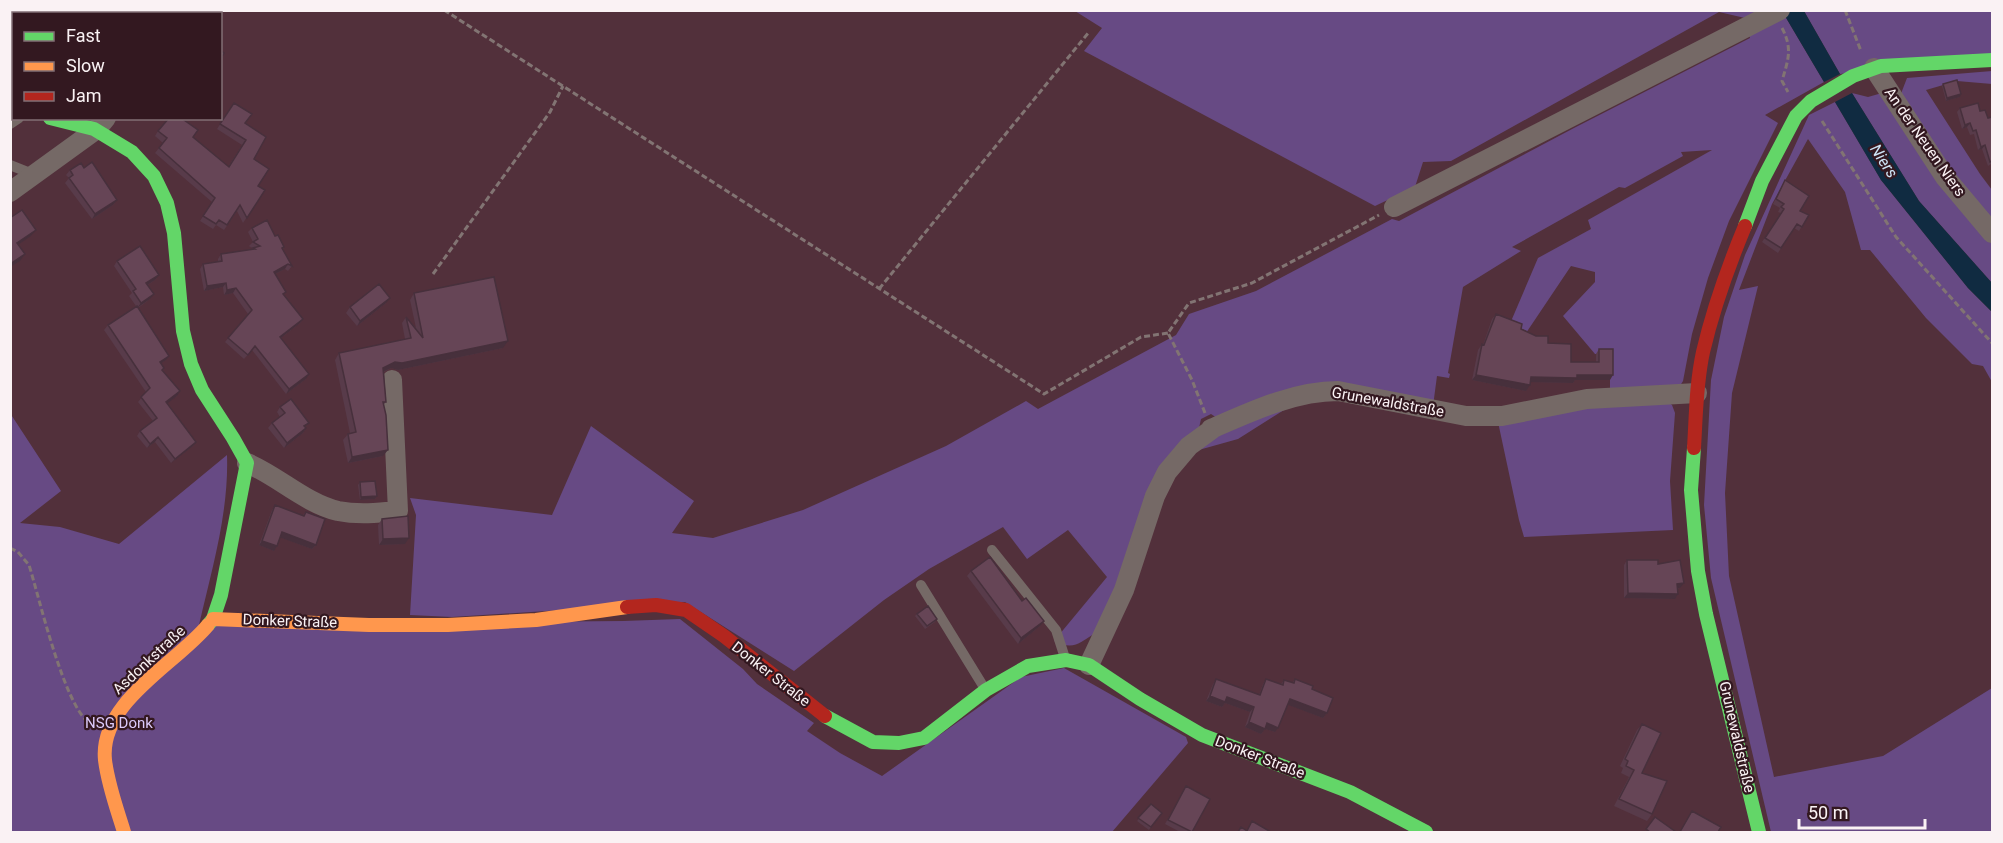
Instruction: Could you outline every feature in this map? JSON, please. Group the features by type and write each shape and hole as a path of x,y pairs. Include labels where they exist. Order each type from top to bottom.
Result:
{"street":[{"path":"1395,207 1777,12"},
{"name":"Grunewaldstraße","path":"1759,832 1706,614 1698,571 1691,490 1697,393 1712,314 1727,267 1762,181 1796,116 1811,101 1853,76 1899,64 1992,60"},
{"name":"An der Neuen Niers","path":"1875,72 1945,177 1992,233"},
{"path":"67,120 101,124 143,163 160,185 171,211 176,242 183,336 191,366 205,396 240,445 247,463 223,584 213,618"},
{"path":"10,192 101,124"},
{"path":"247,463 263,469 310,499 336,510 362,514 399,511 393,380"},
{"name":"Grunewaldstraße","path":"1089,665 1124,590 1159,488 1167,472 1189,446 1211,429 1291,398 1318,391 1338,391 1466,416 1502,416 1587,399 1697,393"},
{"name":"Donker Straße","path":"213,618 369,625 448,625 536,620 633,606 656,605 676,608 686,610 724,636 827,718 873,742 899,743 924,738 986,690 1028,666 1066,660 1089,665 1140,699 1202,735 1350,792 1426,832"},
{"name":"Asdonkstraße","path":"124,832 105,758 108,733 118,712 136,692 199,636 213,618"}],"lane":[{"path":"10,165 35,175"},
{"path":"992,550 1056,630 1066,660"},
{"path":"921,585 986,690"}],"path":[{"path":"444,10 1044,394 1141,338 1168,333 1189,303 1252,283 1395,207"},
{"path":"1845,10 1875,72"},
{"path":"1777,12 1788,39 1790,52 1782,81 1791,98 1796,116"},
{"path":"879,289 1089,32"},
{"path":"433,274 550,112 563,86"},
{"path":"1811,101 1896,237 1992,343"},
{"path":"1168,333 1192,380 1211,429"},
{"path":"10,548 18,552 29,565 64,684 83,718 94,727 108,733"}],"green space":[{"path":"1075,11 1782,11 1824,82 1765,115 1778,123 1729,221 1708,278 1692,334 1683,381 1678,389 1610,392 1610,354 1595,354 1563,316 1595,282 1595,272 1571,266 1518,345 1509,326 1538,258 1591,229 1588,220 1712,150 1681,152 1683,156 1625,188 1619,187 1512,247 1521,251 1463,287 1449,378 1437,376 1433,406 1344,388 1217,418 1211,414 1201,419 1199,428 1097,632 1076,644 1067,645 1054,641 1107,577 1068,530 1027,559 1003,527 929,569 884,600 794,671 685,602 452,617 410,615 416,515 410,498 552,515 591,426 694,501 672,533 713,538 803,510 946,446 1026,401 1038,409 1176,335 1189,314 1256,291 1392,219 1399,221 1750,38 1745,18 1719,12 1451,161 1423,162 1415,187 1375,206 1084,51 1102,28"},
{"path":"1804,11 1992,11 1992,55 1840,74"},
{"path":"1992,71 1992,84 1957,81 1926,90 1992,190 1992,228 1902,101 1902,91 1907,78"},
{"path":"1852,93 1868,97 1882,93 1945,187 1992,243 1992,283 1919,201"},
{"path":"1835,102 1881,180 1968,288 1992,312 1992,382 1983,366 1972,364 1926,318 1870,250 1861,250 1845,192 1808,139 1772,204 1739,290 1758,286 1732,393 1725,493 1729,576 1774,777 1883,756 1992,688 1992,832 1771,832 1711,578 1704,505 1711,380 1724,317 1745,255 1809,115"},
{"path":"1300,400 1238,439 1188,453 1212,433"},
{"path":"1666,400 1672,405 1675,413 1670,481 1673,530 1524,537 1498,422 1583,404"},
{"name":"NSG Donk","path":"10,413 61,491 20,523 60,527 119,544 227,455 222,519 199,625 680,619 743,669 757,684 814,723 807,731 840,753 882,776 1021,677 1064,668 1186,737 1188,743 1112,832 11,832"}],"water":[{"path":"1782,11 1804,11 1840,74 1824,82"},
{"name":"Niers","path":"1852,93 1919,201 1992,283 1992,312 1968,288 1881,180 1835,102"}],"building":[{"path":"1957,80 1961,94 1947,98 1943,84"},
{"path":"234,103 252,114 245,123 266,137 254,159 269,169 258,186 265,190 247,218 240,205 227,225 219,220 216,224 203,216 215,198 159,148 167,138 158,131 167,120 184,120 198,130 193,137 229,167 246,140 220,124"},
{"path":"1978,103 1980,111 1985,110 1988,118 1992,117 1992,161 1990,162 1985,145 1981,147 1976,130 1973,131 1970,123 1965,125 1960,108"},
{"path":"92,162 117,200 95,214 69,178 73,175 70,170 81,163 84,168"},
{"path":"1785,180 1809,196 1800,211 1809,215 1802,227 1797,224 1781,248 1765,238 1784,209 1781,207 1784,204 1776,199"},
{"path":"22,210 36,230 17,243 25,254 10,264 10,218"},
{"path":"267,220 275,236 278,235 292,266 288,264 274,272 286,292 283,294 303,319 280,337 309,374 289,389 255,346 248,355 228,338 252,310 236,288 227,290 226,283 207,286 203,264 222,261 221,254 255,249 253,248 260,246 253,242 258,239 252,228"},
{"path":"140,246 159,275 146,283 154,294 141,303 133,291 136,289 117,261"},
{"path":"494,277 508,341 402,363 395,362 383,368 386,402 383,402 388,450 352,457 348,434 356,432 339,353 411,338 406,317 423,338 414,293"},
{"path":"379,284 390,298 360,321 350,307"},
{"path":"137,306 169,356 160,362 164,368 162,370 180,391 166,402 196,442 175,459 158,437 150,444 140,431 157,418 141,397 150,388 108,325"},
{"path":"1496,314 1522,324 1521,329 1536,336 1548,336 1548,343 1571,344 1571,362 1599,362 1599,349 1613,349 1613,375 1577,375 1577,378 1531,377 1530,385 1476,375 1482,344 1484,345"},
{"path":"291,399 309,423 287,443 272,423 285,413 280,407"},
{"path":"375,481 377,496 361,497 360,482"},
{"path":"275,505 304,516 306,512 325,519 316,545 282,532 277,546 262,541"},
{"path":"408,516 409,538 383,539 382,519"},
{"path":"990,557 1022,601 1026,598 1044,621 1021,638 971,571"},
{"path":"1627,560 1658,560 1658,564 1680,560 1684,583 1677,584 1678,594 1628,593"},
{"path":"928,606 937,619 927,626 917,614"},
{"path":"1216,679 1260,695 1266,679 1283,685 1284,680 1294,683 1295,679 1333,698 1327,713 1290,699 1278,728 1267,723 1265,729 1249,722 1254,707 1227,697 1225,702 1210,696"},
{"path":"1642,724 1661,733 1642,773 1667,781 1652,814 1619,799 1634,770 1626,766 1628,761 1625,759"},
{"path":"1186,786 1210,799 1192,832 1168,820"},
{"path":"1151,804 1162,813 1151,827 1138,818"},
{"path":"1692,811 1721,827 1718,832 1680,832"},
{"path":"1655,817 1676,832 1650,832 1646,829"},
{"path":"1252,821 1271,832 1238,832 1241,827 1247,831"}],"traffic: fast":[{"path":"1745,226 1762,181 1796,116 1811,101 1853,76 1881,66 1992,60"},
{"path":"58,120 94,129 132,152 154,176 167,203 174,233 183,331 191,364 202,390 247,463 221,595 213,619 208,625"},
{"path":"1694,448 1691,490 1698,571 1706,614 1759,832"},
{"path":"825,716 873,742 899,743 924,738 986,690 1028,666 1066,660 1089,665 1140,699 1202,735 1350,792 1426,832"}],"traffic: slow":[{"path":"213,619 369,625 448,625 536,620 627,607"},
{"path":"124,832 110,788 105,760 106,739 114,720 142,685 208,625"}],"traffic: jam":[{"path":"1694,448 1703,352 1721,288 1745,226"},
{"path":"627,607 656,605 686,610 724,636 825,716"}]}
